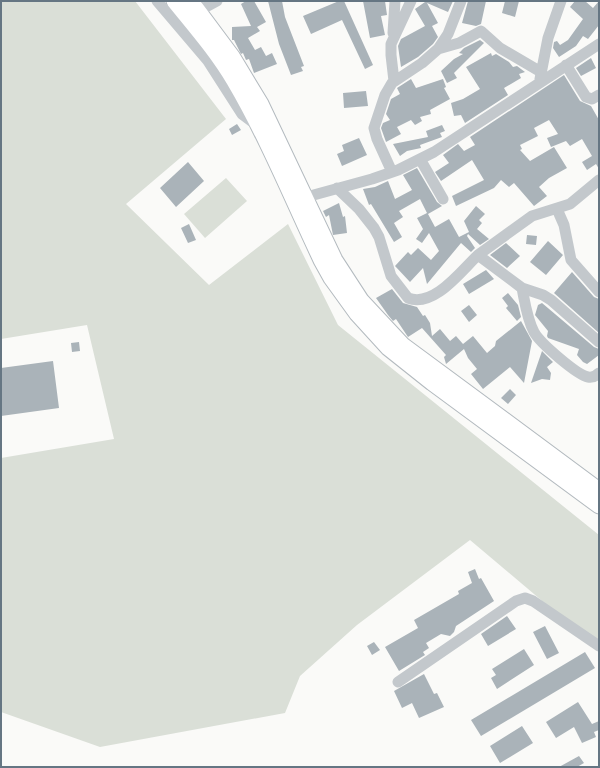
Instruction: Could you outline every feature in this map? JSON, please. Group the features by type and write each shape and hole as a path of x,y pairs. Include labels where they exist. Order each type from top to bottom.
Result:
{"main road":[{"path":"174,1 192,10 232,56 299,199 331,278 372,332 432,383 599,506"},
{"path":"299,199 334,260 361,300 386,329 403,345 599,490"}],"street":[{"path":"157,1 208,61 242,114 249,121 262,120"},
{"path":"192,10 217,1"},
{"path":"394,81 391,55 395,1"},
{"path":"393,38 411,1"},
{"path":"392,172 377,139 374,126 385,95 394,81 422,63 438,49 448,34 461,1"},
{"path":"540,78 548,38 561,1"},
{"path":"438,49 459,43 481,31 500,48 540,78"},
{"path":"299,199 392,172 434,152 540,78 566,65 599,44"},
{"path":"566,65 586,97 592,99 599,95"},
{"path":"420,159 443,199"},
{"path":"337,188 359,209 380,237 391,276 408,298 422,300 435,295 478,255 532,216 570,204 599,180"},
{"path":"557,209 564,225 572,260 599,292"},
{"path":"478,255 522,288 538,293 551,300 599,342"},
{"path":"522,288 526,310 535,334 576,371 592,378 599,373"},
{"path":"398,682 516,601 525,598 533,601 599,646"}],"shaded area":[{"path":"1,1 135,1 226,119 126,204 209,285 288,224 338,325 599,535 599,649 470,540 357,625 300,676 285,713 100,747 1,712 1,458 114,439 87,325 1,339"},
{"path":"226,178 247,201 205,238 184,214"}],"building":[{"path":"246,1 254,1 266,22 257,27 260,31 248,38 255,50 261,47 266,56 272,53 277,64 254,73 249,59 246,60 243,53 241,54 234,40 232,40 232,27 251,26 241,4"},
{"path":"268,1 282,1 285,17 304,66 301,67 303,71 291,75 279,44"},
{"path":"339,1 344,1 373,65 365,69 342,20 311,34 303,16"},
{"path":"363,1 385,1 387,15 381,16 385,35 370,38"},
{"path":"423,1 453,1 448,12 427,3 438,23 432,26 438,37 433,44 418,57 401,67 398,46 401,39 425,26 415,9 425,2"},
{"path":"468,1 486,1 481,24 476,26 462,23"},
{"path":"505,1 519,1 515,17 502,13"},
{"path":"575,1 585,1 593,8 599,1 599,25 588,39 583,36 576,46 559,57 553,48 554,42 557,41 560,45 568,40 583,19 570,7"},
{"path":"480,40 484,43 454,73 457,78 447,83 441,71 454,59 463,54 459,53 464,48"},
{"path":"491,53 492,56 496,54 509,62 513,67 517,66 525,72 519,74 521,78 504,88 508,95 465,123 461,115 454,116 451,103 463,99 480,89 466,67"},
{"path":"591,58 596,68 581,76 576,68"},
{"path":"564,75 580,101 591,106 599,120 599,169 596,164 587,170 582,162 592,156 582,139 570,146 566,141 551,147 547,138 558,134 549,120 534,128 538,136 520,145 522,149 520,150 530,161 554,147 567,168 549,178 539,187 547,196 534,206 514,183 509,187 501,180 494,188 456,206 452,196 484,180 472,160 441,181 435,172 449,163 443,155 458,144 464,151 475,145 470,137"},
{"path":"411,79 416,88 443,79 446,87 444,88 450,99 430,110 431,114 420,117 422,121 415,125 411,120 397,127 401,134 386,142 381,128 383,123 390,120 386,114 391,99 400,94 397,88"},
{"path":"366,91 368,106 344,108 343,93"},
{"path":"237,124 241,130 232,135 229,129"},
{"path":"442,125 445,131 440,133 442,137 420,145 421,148 407,151 400,156 393,144 428,137 426,131"},
{"path":"359,138 367,155 342,166 337,154 344,151 342,145"},
{"path":"188,162 204,181 176,207 160,188"},
{"path":"417,168 437,202 442,206 428,214 435,227 449,219 459,237 469,232 464,221 476,206 485,214 479,220 482,223 477,229 489,239 480,245 468,234 467,236 475,248 471,252 461,243 427,284 423,268 410,282 395,266 408,252 411,255 418,248 431,260 439,251 429,233 422,243 416,239 423,229 417,218 427,213 420,199 399,211 403,217 394,223 402,237 394,242 371,204 369,205 363,189 375,187 388,181 395,199 412,190 403,175"},
{"path":"339,203 343,217 345,216 347,233 333,235 329,215 326,217 323,211"},
{"path":"189,224 196,240 188,243 181,228"},
{"path":"527,235 537,236 536,245 526,244"},
{"path":"548,241 563,255 546,275 530,262"},
{"path":"506,243 520,256 507,268 490,255"},
{"path":"486,270 494,279 469,294 463,284"},
{"path":"572,272 594,297 599,299 599,333 554,293"},
{"path":"392,289 403,303 417,307 423,316 425,315 430,323 432,336 440,329 450,341 456,336 463,344 473,336 487,353 495,346 496,341 521,321 532,341 524,383 510,367 483,389 471,374 477,369 468,358 464,349 446,364 444,357 446,355 422,328 408,337 396,319 393,321 376,298"},
{"path":"508,293 518,305 521,317 517,321 506,308 508,306 502,298"},
{"path":"542,303 594,347 599,349 599,355 587,364 577,355 579,349 548,338 548,331 535,315 538,305"},
{"path":"469,305 477,315 469,322 461,311"},
{"path":"79,342 80,351 72,352 71,343"},
{"path":"542,351 553,362 547,367 551,373 550,380 542,379 531,383"},
{"path":"53,361 59,408 1,416 1,368"},
{"path":"510,389 516,395 508,404 501,398"},
{"path":"475,569 479,579 481,578 494,601 456,626 454,632 450,636 441,634 426,643 429,648 423,652 425,655 399,671 385,647 418,628 414,620 459,594 458,591 472,583 468,572"},
{"path":"507,616 516,629 488,646 481,634"},
{"path":"545,626 559,653 547,659 533,632"},
{"path":"374,642 380,650 372,655 367,646"},
{"path":"524,649 534,665 497,689 491,678 496,675 492,669"},
{"path":"585,652 595,668 481,736 471,720"},
{"path":"424,674 434,694 437,693 444,707 419,718 412,703 402,708 394,691"},
{"path":"578,702 592,724 599,721 599,730 594,732 596,737 582,743 574,727 556,738 546,722"},
{"path":"522,726 533,743 500,763 490,746"},
{"path":"579,756 584,763 577,767 559,767"}]}
